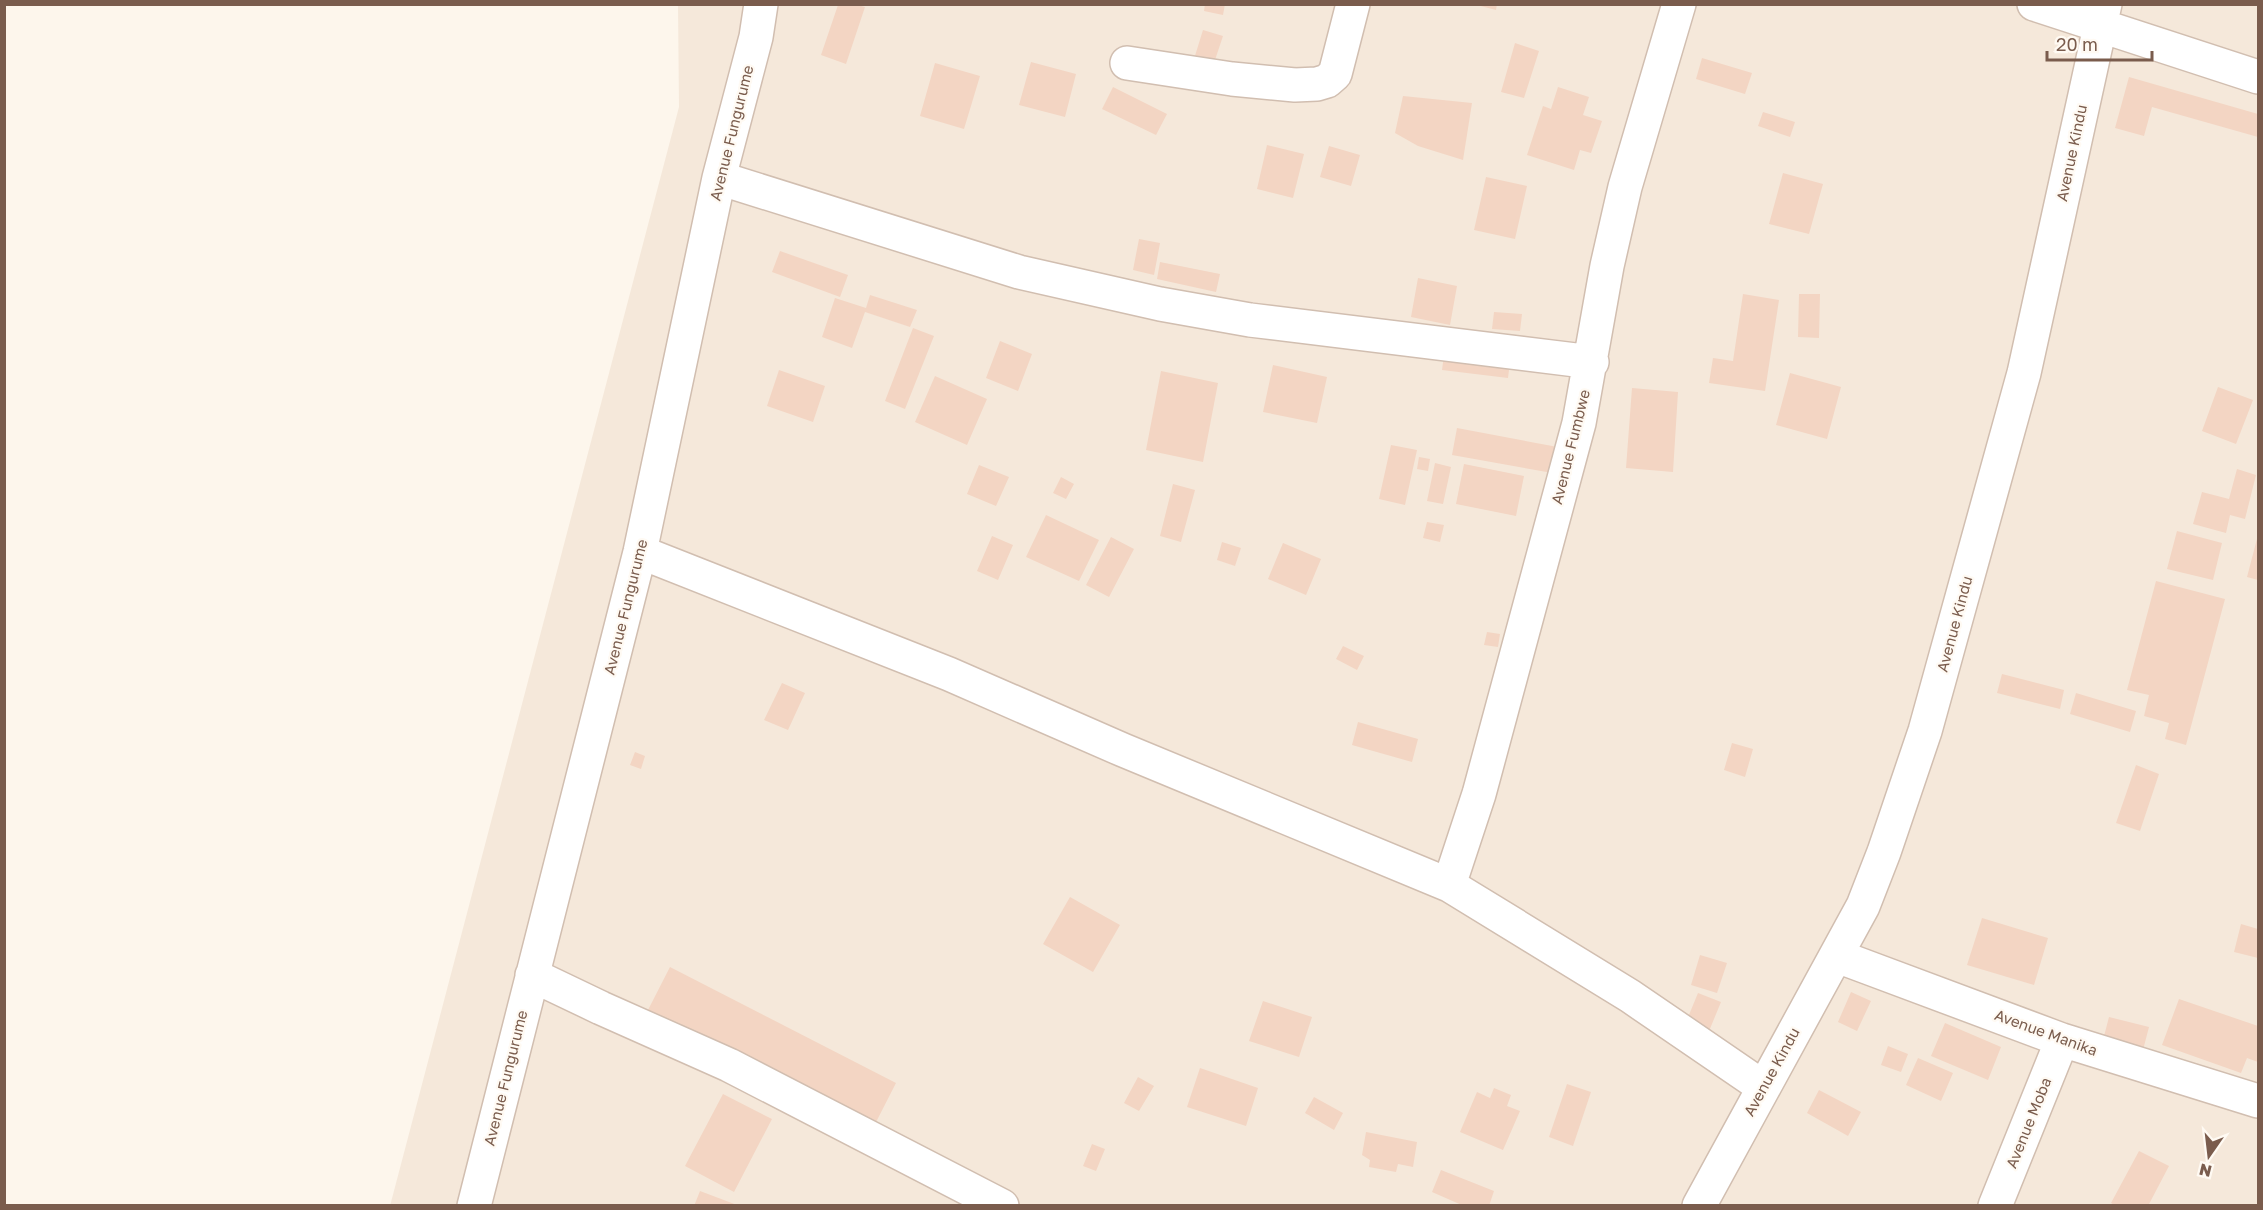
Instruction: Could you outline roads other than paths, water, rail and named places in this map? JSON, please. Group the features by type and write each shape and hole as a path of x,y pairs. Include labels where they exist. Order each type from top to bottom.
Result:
{"street":[{"name":"Avenue Fungurume","path":"474,1206 640,552 719,178 756,37 761,4"},
{"path":"1127,63 1242,80 1295,85 1317,84 1327,81 1335,74 1353,4"},
{"name":"Avenue Fumbwe","path":"1449,885 1479,794 1579,423 1592,362 1607,266 1625,187 1679,4"},
{"path":"2034,4 2102,16 2259,77"},
{"name":"Avenue Kindu","path":"1699,1206 1863,906 1925,731 2024,373 2102,16"},
{"path":"719,178 1019,272 1160,304 1250,320 1592,362"},
{"path":"640,552 949,674 1123,750 1449,885 1630,996 1763,1087"},
{"name":"Avenue Manika","path":"1837,956 2062,1040 2259,1101"},
{"path":"532,975 729,1065 1002,1206"},
{"name":"Avenue Moba","path":"1995,1206 2062,1040"}]}
